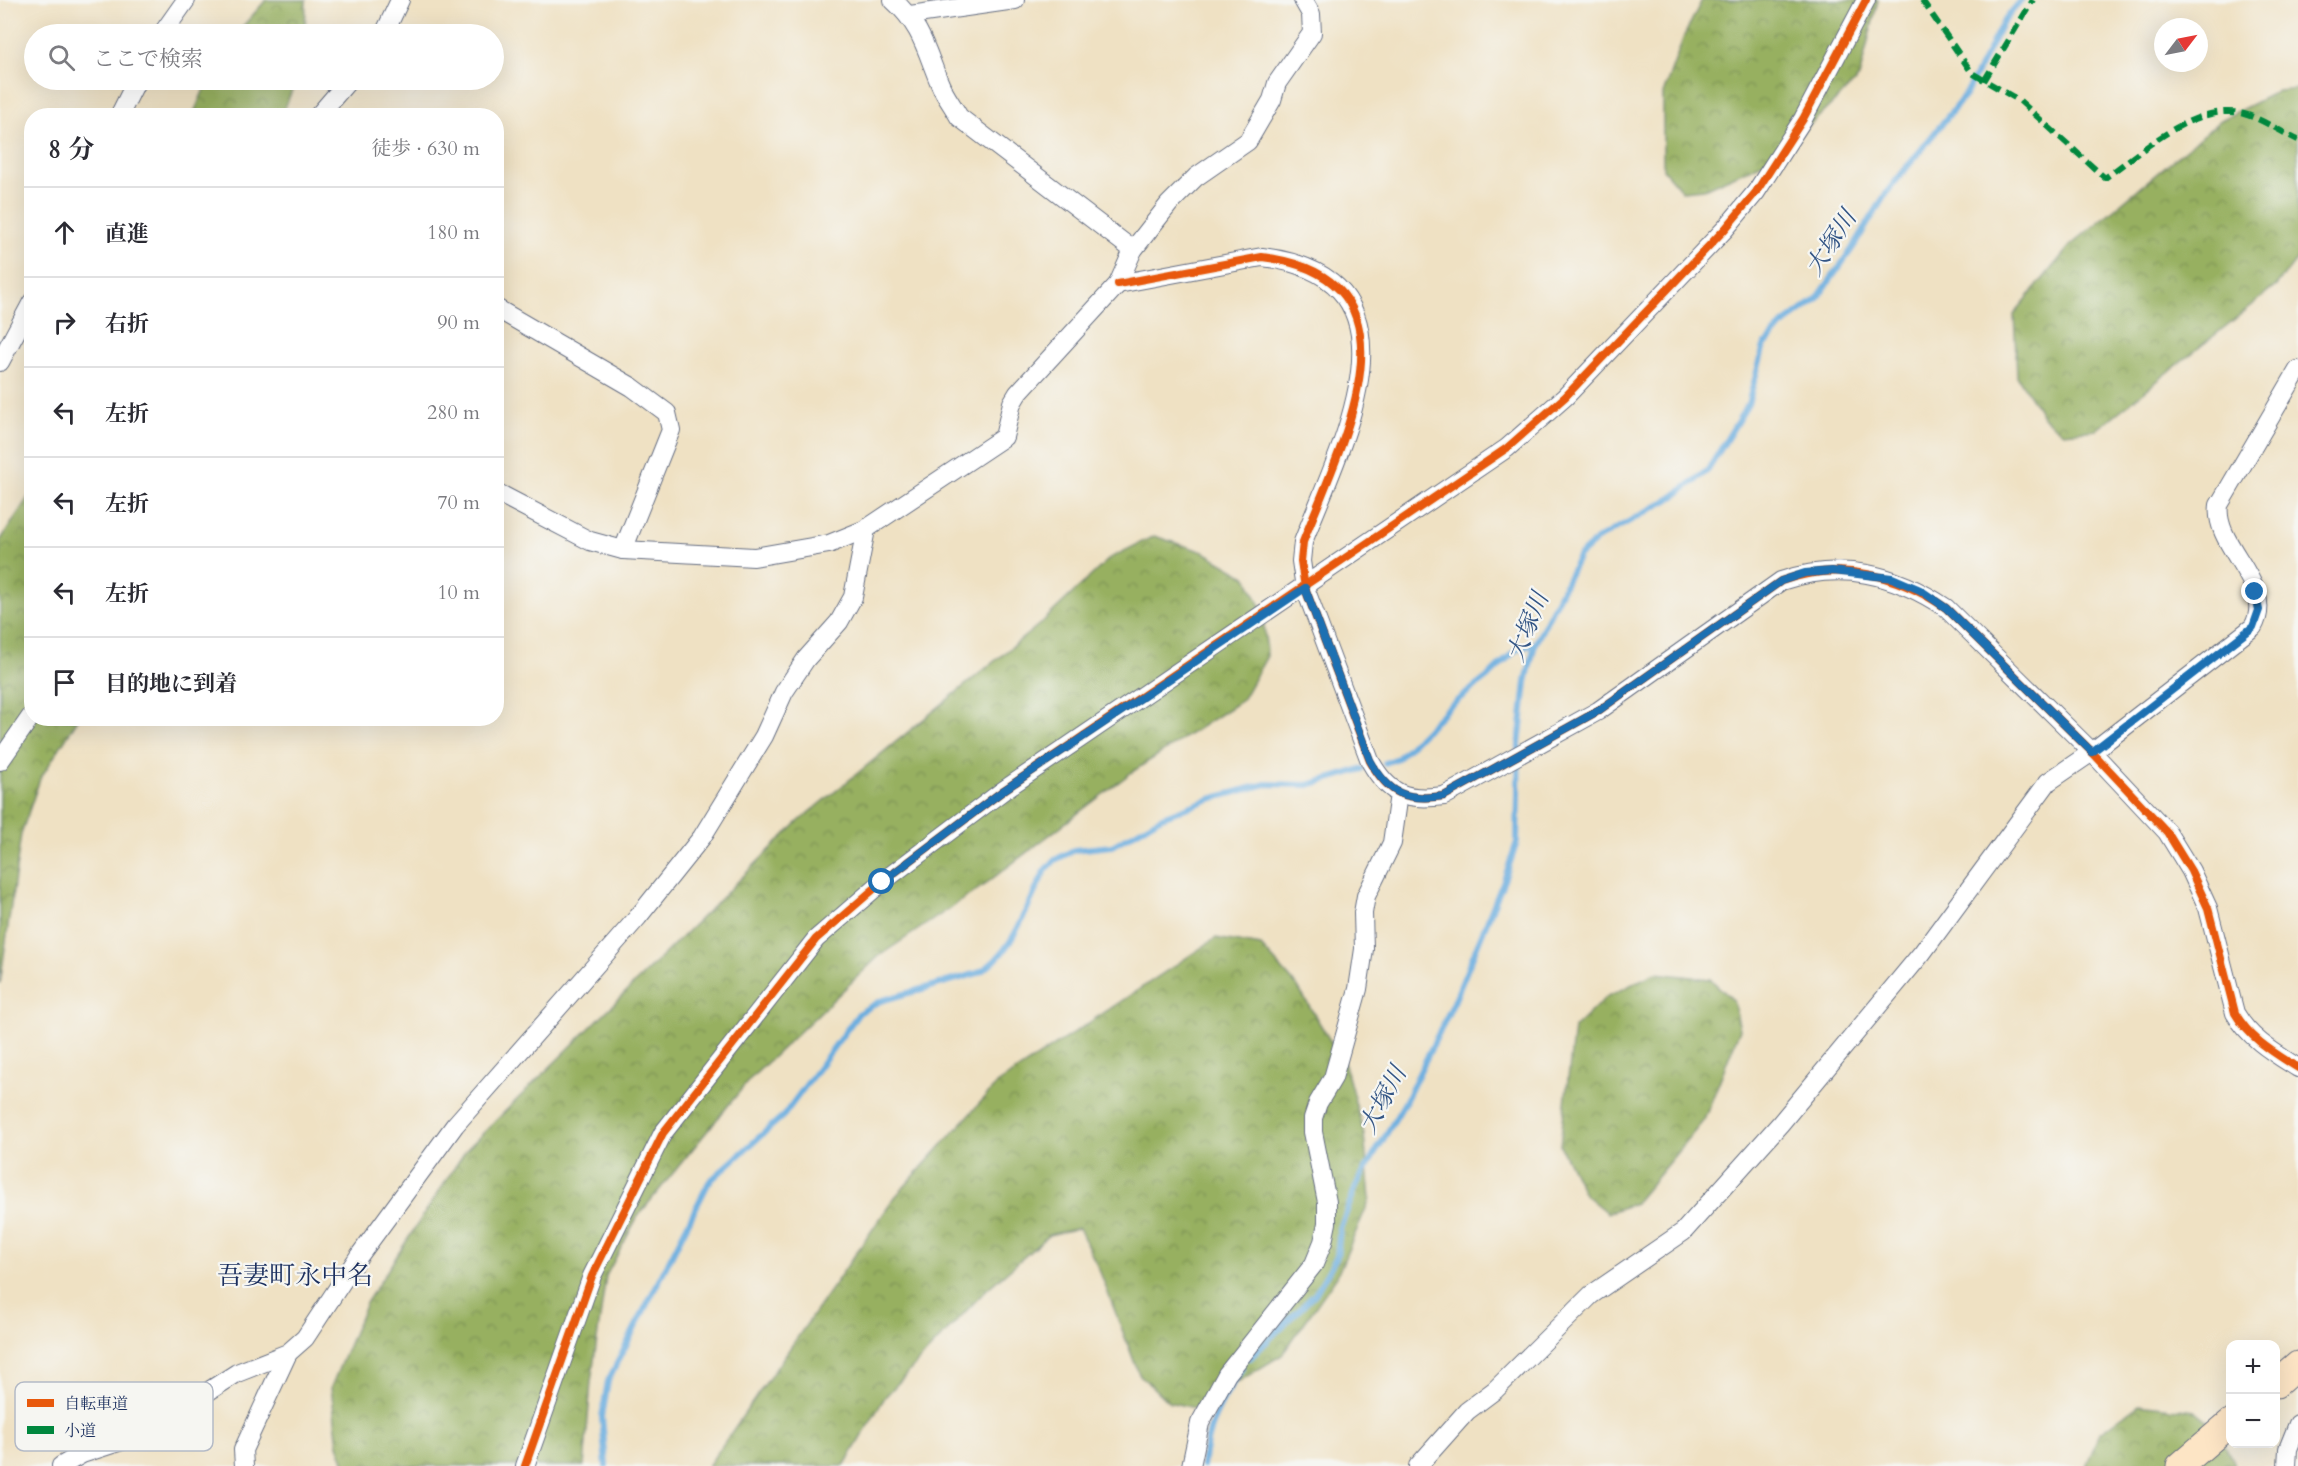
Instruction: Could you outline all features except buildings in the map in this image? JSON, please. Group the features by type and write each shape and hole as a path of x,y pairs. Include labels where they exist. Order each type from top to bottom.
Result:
{"street":[{"path":"169,24 186,0"},
{"path":"389,24 400,0"},
{"path":"893,0 910,15 921,33 941,87 959,117 1133,250"},
{"path":"910,15 1016,0"},
{"path":"504,496 590,541 623,550 754,557 829,544 866,529 1004,437 1012,403 1018,393 1118,285 1133,250 1169,204 1197,177 1248,141 1272,100 1278,84 1312,33 1311,14 1303,0"},
{"path":"525,1466 592,1276 663,1133 816,939 882,882 1004,790 1305,588 1507,448 1573,388 1725,229 1756,192 1803,119 1866,0"},
{"path":"123,108 132,90"},
{"path":"325,108 340,90"},
{"path":"1118,285 1262,257 1286,260 1311,269 1330,279 1350,303 1361,332 1363,368 1351,417 1303,542 1301,561 1305,588 1370,760 1382,781 1399,794 1420,800 1444,796 1520,755 1598,711 1781,581 1805,573 1832,571 1892,578 1920,590 1946,608 2092,752 2167,832 2191,871 2208,908 2235,1013 2244,1029 2298,1068"},
{"path":"504,313 632,387 666,413 671,430 623,550"},
{"path":"0,362 24,317"},
{"path":"1418,1466 1467,1412 1495,1390 1591,1295 1683,1232 1780,1124 1922,953 2048,782 2092,752 2253,627 2259,610 2255,592 2220,521 2219,505 2298,370"},
{"path":"213,1388 237,1373 288,1353 304,1338 359,1256 455,1125 638,917 702,837 764,736 784,692 806,659 839,622 854,597 866,529"},
{"path":"0,761 24,726"},
{"path":"1191,1466 1200,1423 1227,1374 1314,1264 1323,1242 1327,1223 1327,1202 1313,1132 1313,1118 1318,1103 1333,1078 1359,989 1364,949 1363,913 1366,896 1392,843 1399,794"},
{"path":"244,1466 243,1450 288,1353"},
{"path":"2280,1381 2298,1365"},
{"path":"2287,1466 2288,1449 2298,1424"},
{"path":"2180,1466 2226,1426"},
{"path":"61,1466 91,1451"}],"green space":[{"path":"266,0 306,0 305,24 245,24"},
{"path":"1702,0 1878,0 1859,78 1776,157 1704,189 1682,191 1663,169 1663,94 1684,36"},
{"path":"2298,89 2298,258 2276,286 2096,430 2063,433 2043,417 2017,376 2014,314 2070,246 2221,120 2278,91"},
{"path":"204,90 292,90 285,108 196,108"},
{"path":"24,504 24,726 74,726 40,779 21,834 0,984 0,541"},
{"path":"1154,536 1204,552 1247,577 1263,613 1267,656 1242,700 1132,772 980,888 879,956 749,1080 638,1216 606,1276 591,1382 584,1466 346,1466 338,1445 331,1387 366,1303 466,1150 798,822 1041,623 1110,558"},
{"path":"1216,938 1261,946 1297,986 1345,1065 1364,1134 1370,1199 1337,1276 1282,1355 1195,1408 1168,1402 1139,1374 1100,1272 1079,1228 1049,1235 986,1290 885,1397 844,1466 708,1466 895,1197 997,1084"},
{"path":"1655,973 1710,979 1733,1000 1740,1029 1704,1120 1635,1203 1607,1213 1584,1194 1560,1145 1574,1028 1606,997"},
{"path":"2139,1404 2195,1411 2218,1430 2235,1466 2086,1466 2100,1433"}],"waterway":[{"name":"大塚川","path":"1250,1358 1315,1294 1337,1256 1340,1229 1357,1184 1404,1104 1454,1002 1504,880 1517,842 1519,744 1526,682 1535,644 1579,556 1599,538 1673,497 1708,470 1748,404 1764,346 1781,326 1817,299 1854,246 1887,192 1966,94 2002,24 2021,0"},
{"path":"1385,763 1398,758 1450,706 1490,675 1516,650 1535,644"},
{"path":"606,1466 602,1417 608,1381 709,1182 784,1115 859,1013 880,1001 978,973 990,965 1010,942 1045,871 1055,860 1074,850 1112,846 1162,817 1210,799 1266,784 1308,785 1362,769"},
{"name":"大塚川","path":"1203,1466 1211,1426 1242,1368"}],"marked path":[{"path":"1922,0 1972,73 2020,101 2105,178 2170,131 2207,115 2226,112 2244,114 2265,122 2298,140"},
{"path":"1984,81 2033,0"}],"cycle path":[{"path":"525,1466 592,1276 663,1133 816,939 882,882 1004,790 1507,448 1565,397 1725,229 1756,192 1803,119 1866,0"},
{"path":"1118,284 1262,257 1314,271 1345,297 1359,331 1360,371 1351,415 1336,460 1303,542 1301,561 1305,588 1370,761 1384,782 1392,788 1409,796 1444,796 1598,711 1781,581 1825,572 1866,574 1887,579 1907,586 1946,608 2092,752 2167,832 2191,871 2208,908 2235,1013 2255,1038 2298,1068"}],"district":[{"name":"吾妻町永中名","path":"295,1275"}],"route":[{"path":"882,882 1004,790 1305,588 1370,760 1382,781 1399,794 1420,800 1444,796 1598,711 1752,600 1781,581 1805,573 1832,571 1892,578 1920,590 1946,608 2092,752 2253,627 2259,610 2255,592"}]}
